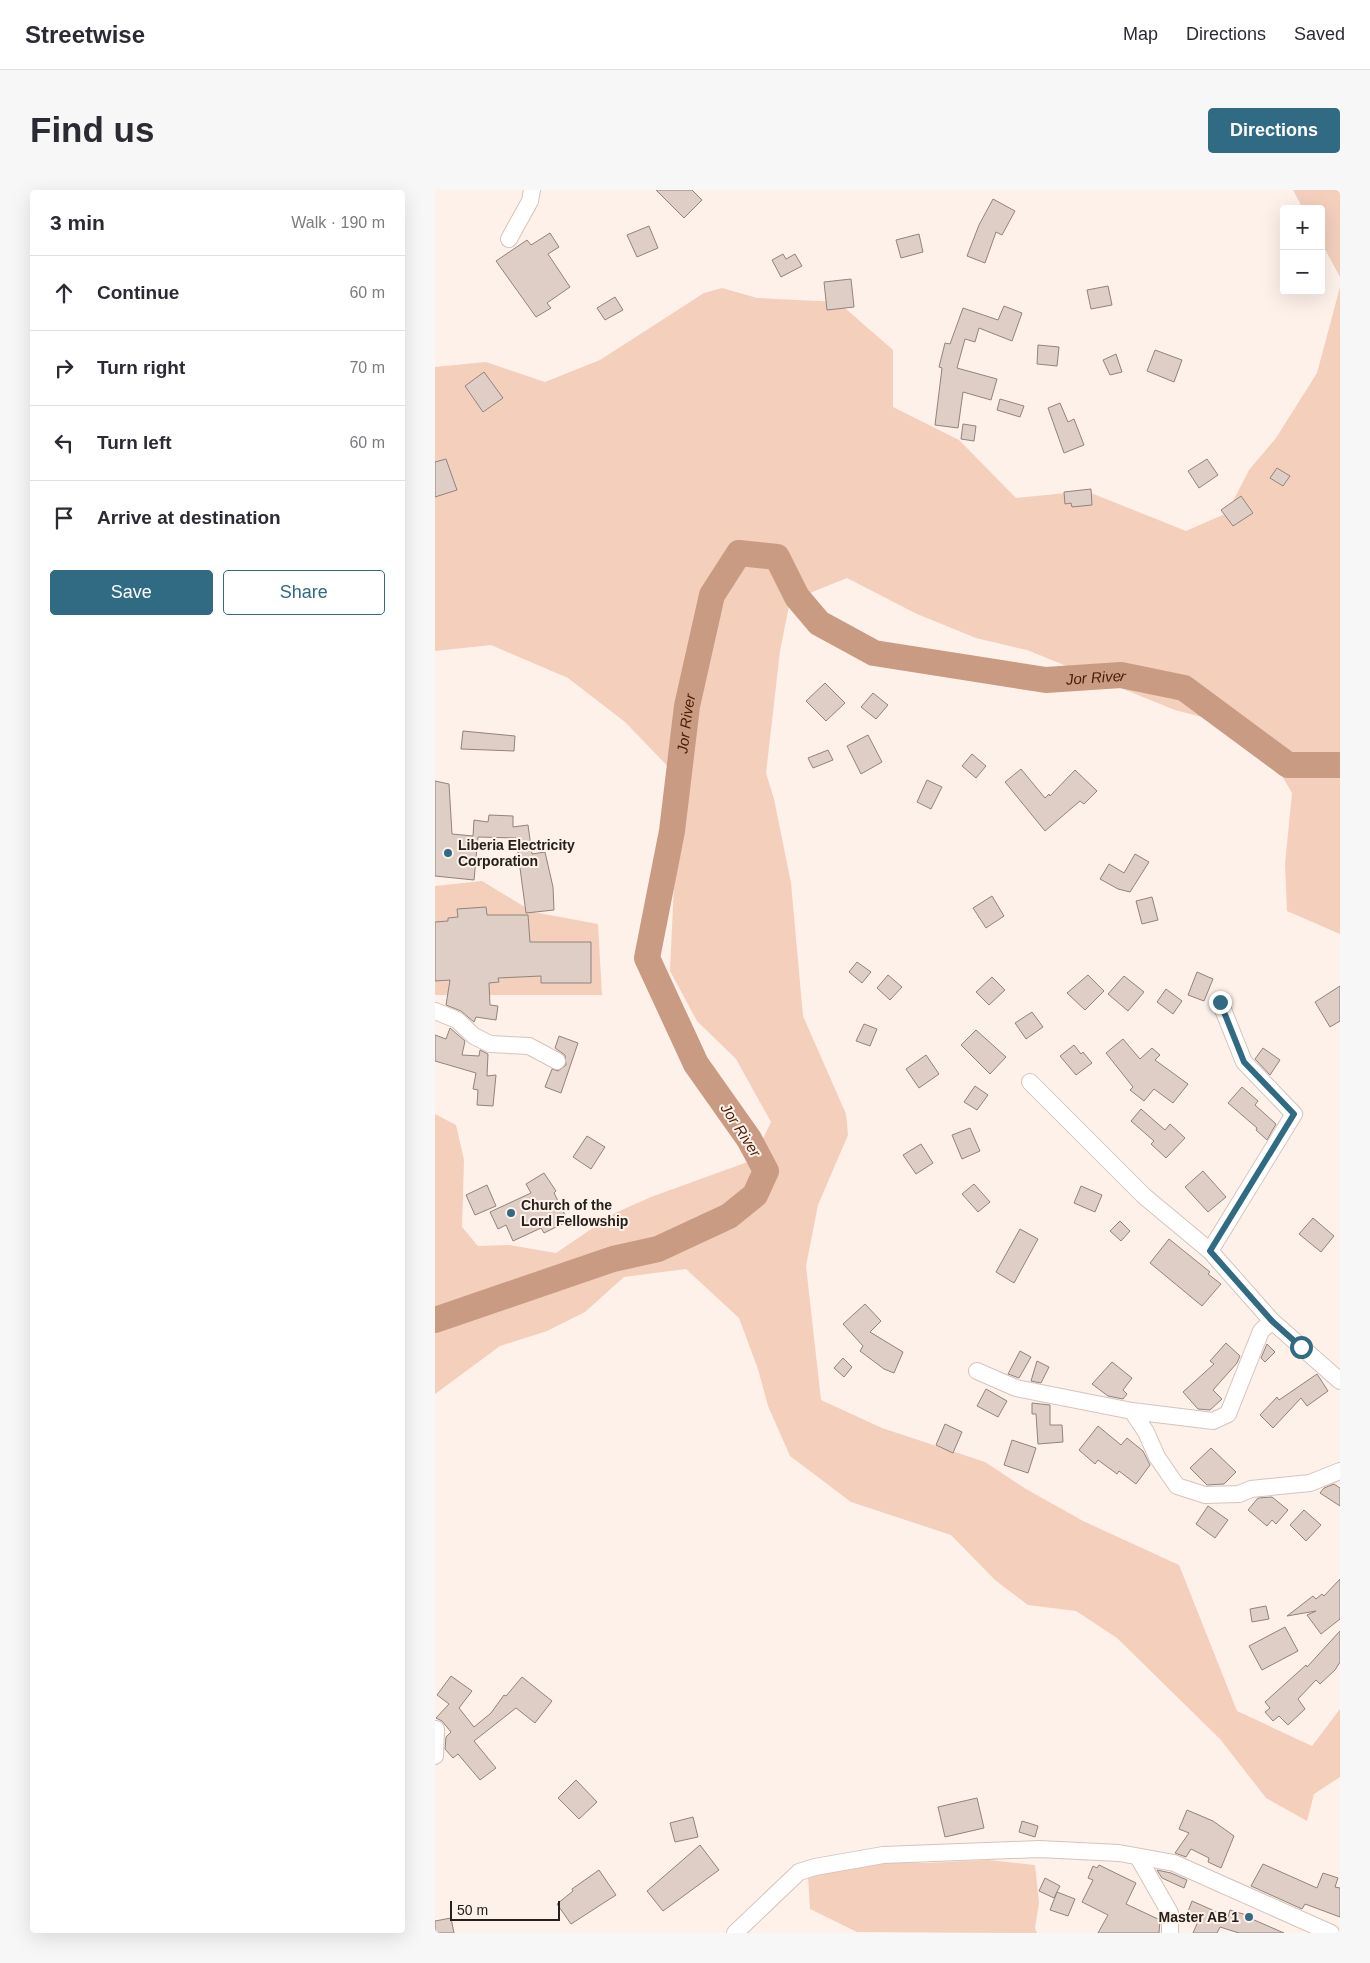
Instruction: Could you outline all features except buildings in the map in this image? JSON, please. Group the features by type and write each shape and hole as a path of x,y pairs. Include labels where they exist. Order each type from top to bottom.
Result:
{"street":[{"path":"509,239 530,201 532,190"},
{"path":"1210,1251 1294,1114 1244,1062 1220,1002"},
{"path":"435,1011 457,1020 474,1036 490,1044 529,1046 557,1061"},
{"path":"1030,1082 1144,1196 1210,1251 1272,1321 1340,1381"},
{"path":"977,1371 1016,1388 1132,1411 1213,1421 1228,1414 1261,1331 1272,1321"},
{"path":"1132,1411 1146,1432 1157,1457 1177,1486 1205,1495 1239,1494 1251,1489 1310,1483 1340,1471"},
{"path":"435,1756 437,1729"},
{"path":"735,1933 799,1872 815,1867 883,1855 1039,1849 1119,1853 1175,1862 1331,1933"},
{"path":"1138,1857 1170,1913 1170,1933"}],"shaded area":[{"path":"1293,190 1340,190 1340,277 1325,249 1325,205 1301,205"},
{"path":"1340,287 1340,934 1287,911 1285,864 1292,793 1266,748 1221,722 1175,710 1027,650 976,638 917,614 847,578 790,601 780,651 766,773 774,799 791,883 803,1016 846,1114 848,1135 818,1205 806,1266 821,1400 882,1428 985,1462 1026,1489 1083,1521 1179,1565 1237,1711 1312,1746 1340,1709 1340,1777 1314,1794 1307,1821 1266,1798 1220,1739 1117,1638 1076,1611 1028,1605 995,1580 951,1535 851,1502 790,1456 768,1406 758,1369 739,1318 686,1269 624,1277 585,1312 547,1331 500,1346 435,1394 435,1114 456,1125 464,1160 462,1227 478,1246 509,1245 556,1253 615,1213 651,1197 753,1160 771,1122 736,1059 697,1021 670,971 679,778 625,722 568,678 491,645 435,651 435,367 486,362 545,382 600,360 704,293 722,288 757,298 838,302 893,350 893,407 959,440 1016,498 1086,491 1186,531 1227,513 1249,470 1276,438 1317,373"},
{"path":"482,881 533,912 598,924 602,995 435,995 435,886"},
{"path":"989,1860 1035,1865 1039,1903 1035,1928 1037,1933 857,1932 810,1909 808,1876 863,1862 925,1863"}],"waterway":[{"name":"Jor River","path":"435,1320 613,1259 658,1249 729,1216 755,1195 766,1171 749,1139 696,1064 647,958 672,831 687,706 712,595 739,553 777,557 797,597 819,623 874,653 1046,680 1121,675 1184,688 1288,765 1340,765"}],"place":[{"name":"Liberia Electricity Corporation","path":"448,853"},
{"name":"Church of the Lord Fellowship","path":"511,1213"},
{"name":"Master AB 1","path":"1249,1917"}],"route":[{"path":"1220,1002 1244,1062 1294,1114 1210,1251 1272,1321 1301,1347"}]}
